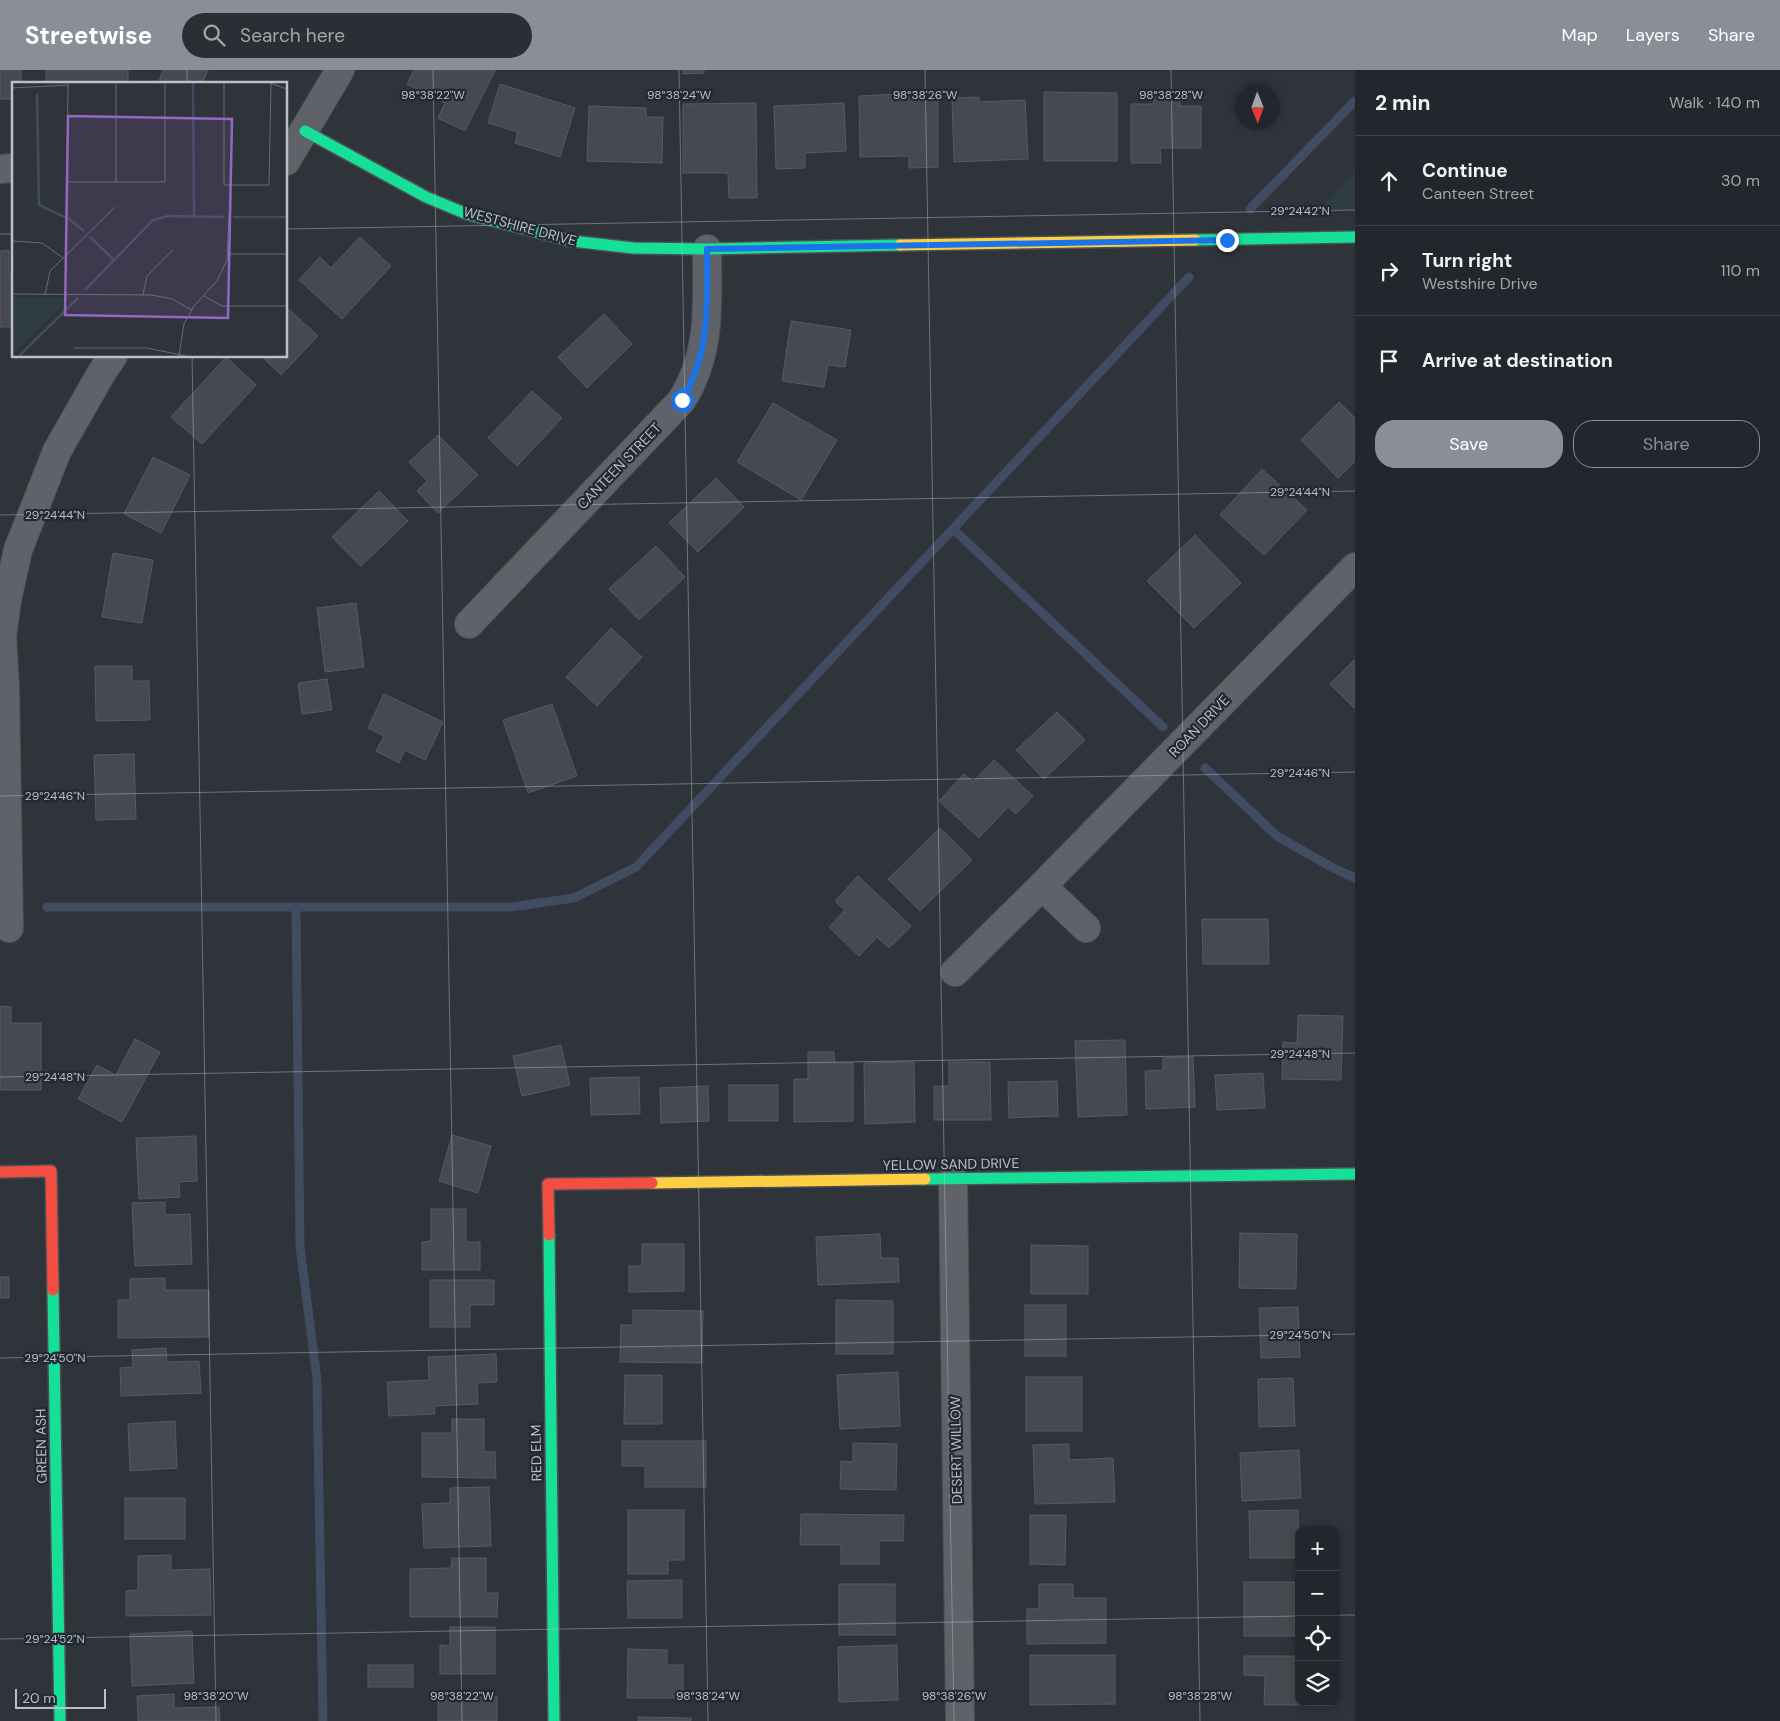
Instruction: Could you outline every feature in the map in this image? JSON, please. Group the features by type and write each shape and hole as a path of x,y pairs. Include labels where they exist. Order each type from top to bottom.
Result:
{"street":[{"path":"288,158 340,70"},
{"name":"WESTSHIRE DRIVE","path":"305,130 426,197 467,214 572,241 633,248 707,249 1355,237"},
{"name":"CANTEEN STREET","path":"469,624 682,400 693,382 701,358 706,323 707,249"},
{"path":"10,928 5,689 2,636 4,601 18,550 57,451 102,372 112,358"},
{"name":"ROAN DRIVE","path":"955,972 1355,567"},
{"path":"1042,886 1086,928"},
{"name":"GREEN ASH","path":"0,1172 51,1171 60,1721"},
{"name":"YELLOW SAND DRIVE","path":"548,1184 1355,1174"},
{"name":"DESERT WILLOW","path":"953,1179 960,1721"},
{"name":"RED ELM","path":"548,1184 554,1721"}],"shaded area":[{"path":"1355,173 1355,210 1319,210"}],"building":[{"path":"0,70 21,70 21,82 12,82 12,99 0,99"},
{"path":"46,70 128,70 128,82 46,82"},
{"path":"163,70 208,70 203,82 159,82"},
{"path":"414,70 495,70 465,131 438,118 445,103 407,84"},
{"path":"683,70 704,70 704,73 683,74"},
{"path":"500,84 575,108 560,157 515,143 518,132 488,123"},
{"path":"1154,91 1180,91 1180,106 1201,106 1201,148 1160,148 1161,163 1131,163 1131,104 1154,104"},
{"path":"1044,92 1117,93 1117,161 1044,161"},
{"path":"938,94 938,167 909,168 909,156 860,157 859,96"},
{"path":"979,97 979,102 1025,100 1028,159 954,162 952,98"},
{"path":"756,103 757,198 729,198 728,173 683,173 683,104"},
{"path":"844,103 846,151 805,153 805,168 776,169 774,106"},
{"path":"589,106 646,108 646,117 663,117 662,163 587,161"},
{"path":"360,237 391,266 342,319 299,280 320,257 331,268"},
{"path":"9,250 9,273 12,273 12,327 0,327 0,251"},
{"path":"288,309 318,336 281,375 263,358 288,358"},
{"path":"604,314 632,344 587,388 558,357"},
{"path":"791,321 851,330 845,367 828,365 824,387 782,381"},
{"path":"225,358 256,385 202,444 171,417"},
{"path":"532,391 562,418 517,466 488,438"},
{"path":"1339,402 1355,418 1355,461 1338,478 1301,440"},
{"path":"773,403 837,440 801,500 737,462"},
{"path":"438,435 478,475 438,513 417,491 427,481 409,462"},
{"path":"153,457 190,475 161,533 124,514"},
{"path":"1262,469 1307,510 1264,555 1220,515"},
{"path":"716,478 744,507 698,552 669,523"},
{"path":"379,491 408,521 361,566 332,537"},
{"path":"1195,535 1241,583 1194,628 1147,581"},
{"path":"656,546 685,577 639,620 609,589"},
{"path":"113,553 153,560 142,623 102,617"},
{"path":"356,603 364,667 325,672 317,608"},
{"path":"611,628 642,657 597,706 566,677"},
{"path":"1355,659 1355,709 1330,684"},
{"path":"95,666 132,666 132,681 149,681 150,720 96,721"},
{"path":"327,679 332,710 302,714 298,683"},
{"path":"384,694 443,722 425,760 405,750 399,763 376,751 384,736 368,728"},
{"path":"552,704 577,776 528,793 503,720"},
{"path":"1057,712 1085,740 1044,779 1016,750"},
{"path":"134,754 136,819 96,820 94,755"},
{"path":"994,760 1033,796 1016,814 1008,807 979,838 939,801 964,774 973,782"},
{"path":"940,828 972,860 920,911 888,879"},
{"path":"858,876 911,926 889,948 877,937 859,956 829,927 845,910 835,901"},
{"path":"1202,919 1268,919 1269,964 1203,964"},
{"path":"0,1006 11,1007 11,1023 41,1023 41,1090 0,1090"},
{"path":"1298,1015 1343,1016 1341,1080 1282,1079 1283,1042 1297,1043"},
{"path":"135,1039 160,1052 122,1122 78,1099 97,1065 116,1075"},
{"path":"1125,1040 1127,1115 1078,1117 1075,1041"},
{"path":"561,1045 570,1085 522,1096 513,1056"},
{"path":"808,1052 834,1052 835,1063 853,1063 853,1121 794,1122 794,1079 808,1079"},
{"path":"1193,1057 1195,1107 1146,1109 1145,1071 1163,1070 1163,1058"},
{"path":"914,1062 915,1122 865,1124 864,1063"},
{"path":"949,1062 990,1062 991,1120 934,1120 934,1086 949,1086"},
{"path":"1263,1073 1265,1108 1217,1110 1215,1075"},
{"path":"639,1077 640,1114 591,1115 590,1078"},
{"path":"1057,1081 1058,1116 1009,1118 1008,1082"},
{"path":"729,1085 778,1085 778,1121 729,1121"},
{"path":"708,1086 709,1121 661,1123 660,1088"},
{"path":"452,1135 491,1146 478,1193 439,1181"},
{"path":"196,1136 197,1181 179,1182 180,1197 139,1199 136,1138"},
{"path":"165,1202 165,1215 190,1214 192,1264 135,1266 132,1203"},
{"path":"431,1209 466,1209 466,1242 480,1242 480,1270 422,1270 422,1242 431,1241"},
{"path":"1240,1233 1297,1234 1296,1289 1239,1288"},
{"path":"880,1234 881,1258 898,1258 899,1282 818,1285 816,1237"},
{"path":"642,1244 684,1244 684,1291 629,1292 629,1266 642,1266"},
{"path":"1031,1245 1088,1246 1088,1294 1031,1294"},
{"path":"0,1277 9,1277 9,1298 0,1298"},
{"path":"165,1278 165,1290 209,1290 209,1337 118,1338 118,1300 130,1300 130,1279"},
{"path":"430,1280 494,1280 494,1305 470,1305 470,1327 430,1327"},
{"path":"836,1300 893,1301 893,1354 836,1354"},
{"path":"1025,1305 1066,1305 1066,1356 1025,1356"},
{"path":"1298,1307 1300,1357 1261,1358 1259,1308"},
{"path":"633,1310 703,1311 702,1363 620,1362 621,1325 633,1325"},
{"path":"166,1348 167,1362 199,1361 201,1393 121,1396 120,1368 133,1367 132,1350"},
{"path":"496,1354 497,1382 477,1383 478,1404 434,1406 435,1414 389,1416 387,1382 429,1380 428,1357"},
{"path":"898,1372 900,1426 840,1429 837,1375"},
{"path":"625,1375 662,1375 662,1424 624,1424"},
{"path":"1026,1377 1082,1377 1082,1431 1026,1431"},
{"path":"1293,1378 1295,1426 1259,1427 1258,1379"},
{"path":"452,1419 484,1419 484,1452 495,1452 496,1478 422,1477 422,1433 452,1433"},
{"path":"175,1421 177,1468 130,1471 128,1424"},
{"path":"622,1441 706,1441 706,1487 645,1487 645,1466 622,1466"},
{"path":"853,1443 897,1444 896,1490 840,1489 841,1461 853,1462"},
{"path":"1069,1444 1069,1460 1113,1458 1115,1502 1035,1504 1033,1445"},
{"path":"1299,1450 1301,1498 1242,1501 1240,1453"},
{"path":"489,1487 491,1546 424,1548 422,1504 450,1503 450,1488"},
{"path":"125,1498 185,1498 185,1539 125,1539"},
{"path":"628,1510 684,1510 684,1560 668,1560 668,1574 628,1574"},
{"path":"1298,1510 1298,1526 1295,1526 1295,1558 1250,1558 1249,1511"},
{"path":"801,1514 904,1515 903,1541 879,1541 879,1564 841,1564 841,1545 800,1545"},
{"path":"1030,1515 1066,1515 1065,1565 1030,1564"},
{"path":"171,1555 171,1570 210,1569 211,1615 126,1616 126,1591 138,1590 138,1556"},
{"path":"452,1558 486,1558 486,1593 498,1593 497,1617 410,1617 410,1569 451,1568"},
{"path":"682,1580 682,1618 628,1618 627,1581"},
{"path":"1244,1582 1295,1582 1295,1636 1244,1636"},
{"path":"839,1584 895,1584 895,1635 839,1635"},
{"path":"1039,1584 1073,1584 1073,1598 1106,1598 1106,1643 1027,1644 1027,1609 1039,1609"},
{"path":"450,1627 495,1627 495,1674 440,1674 440,1645 450,1646"},
{"path":"192,1631 194,1683 132,1686 130,1634"},
{"path":"897,1645 898,1700 839,1702 838,1647"},
{"path":"628,1649 667,1650 667,1665 683,1665 683,1698 627,1698"},
{"path":"1030,1655 1115,1655 1115,1704 1030,1705"},
{"path":"1244,1656 1295,1656 1295,1705 1264,1705 1265,1676 1244,1675"},
{"path":"368,1665 413,1665 413,1687 368,1687"},
{"path":"174,1694 174,1708 219,1707 220,1721 138,1721 137,1696"},
{"path":"438,1697 497,1697 497,1721 438,1721"},
{"path":"638,1717 691,1718 691,1721 638,1721"}],"waterway":[{"path":"1250,209 1355,101"},
{"path":"47,907 511,907 574,898 636,867 1189,277"},
{"path":"953,529 1163,727"},
{"path":"1205,768 1277,836 1333,868 1355,878"},
{"path":"296,907 300,1246 317,1380 323,1721"}],"traffic: fast":[{"path":"305,131 426,197 467,214 572,241 633,248 707,249 900,245"},
{"path":"1195,240 1355,237"},
{"path":"925,1179 1355,1174"},
{"path":"549,1235 554,1721"},
{"path":"53,1290 60,1721"}],"traffic: slow":[{"path":"900,245 1195,240"},
{"path":"652,1183 925,1179"}],"traffic: jam":[{"path":"0,1172 51,1171 53,1290"},
{"path":"549,1235 548,1184 652,1183"}],"route":[{"path":"682,400 693,382 701,358 706,323 707,249 1227,240"}]}
